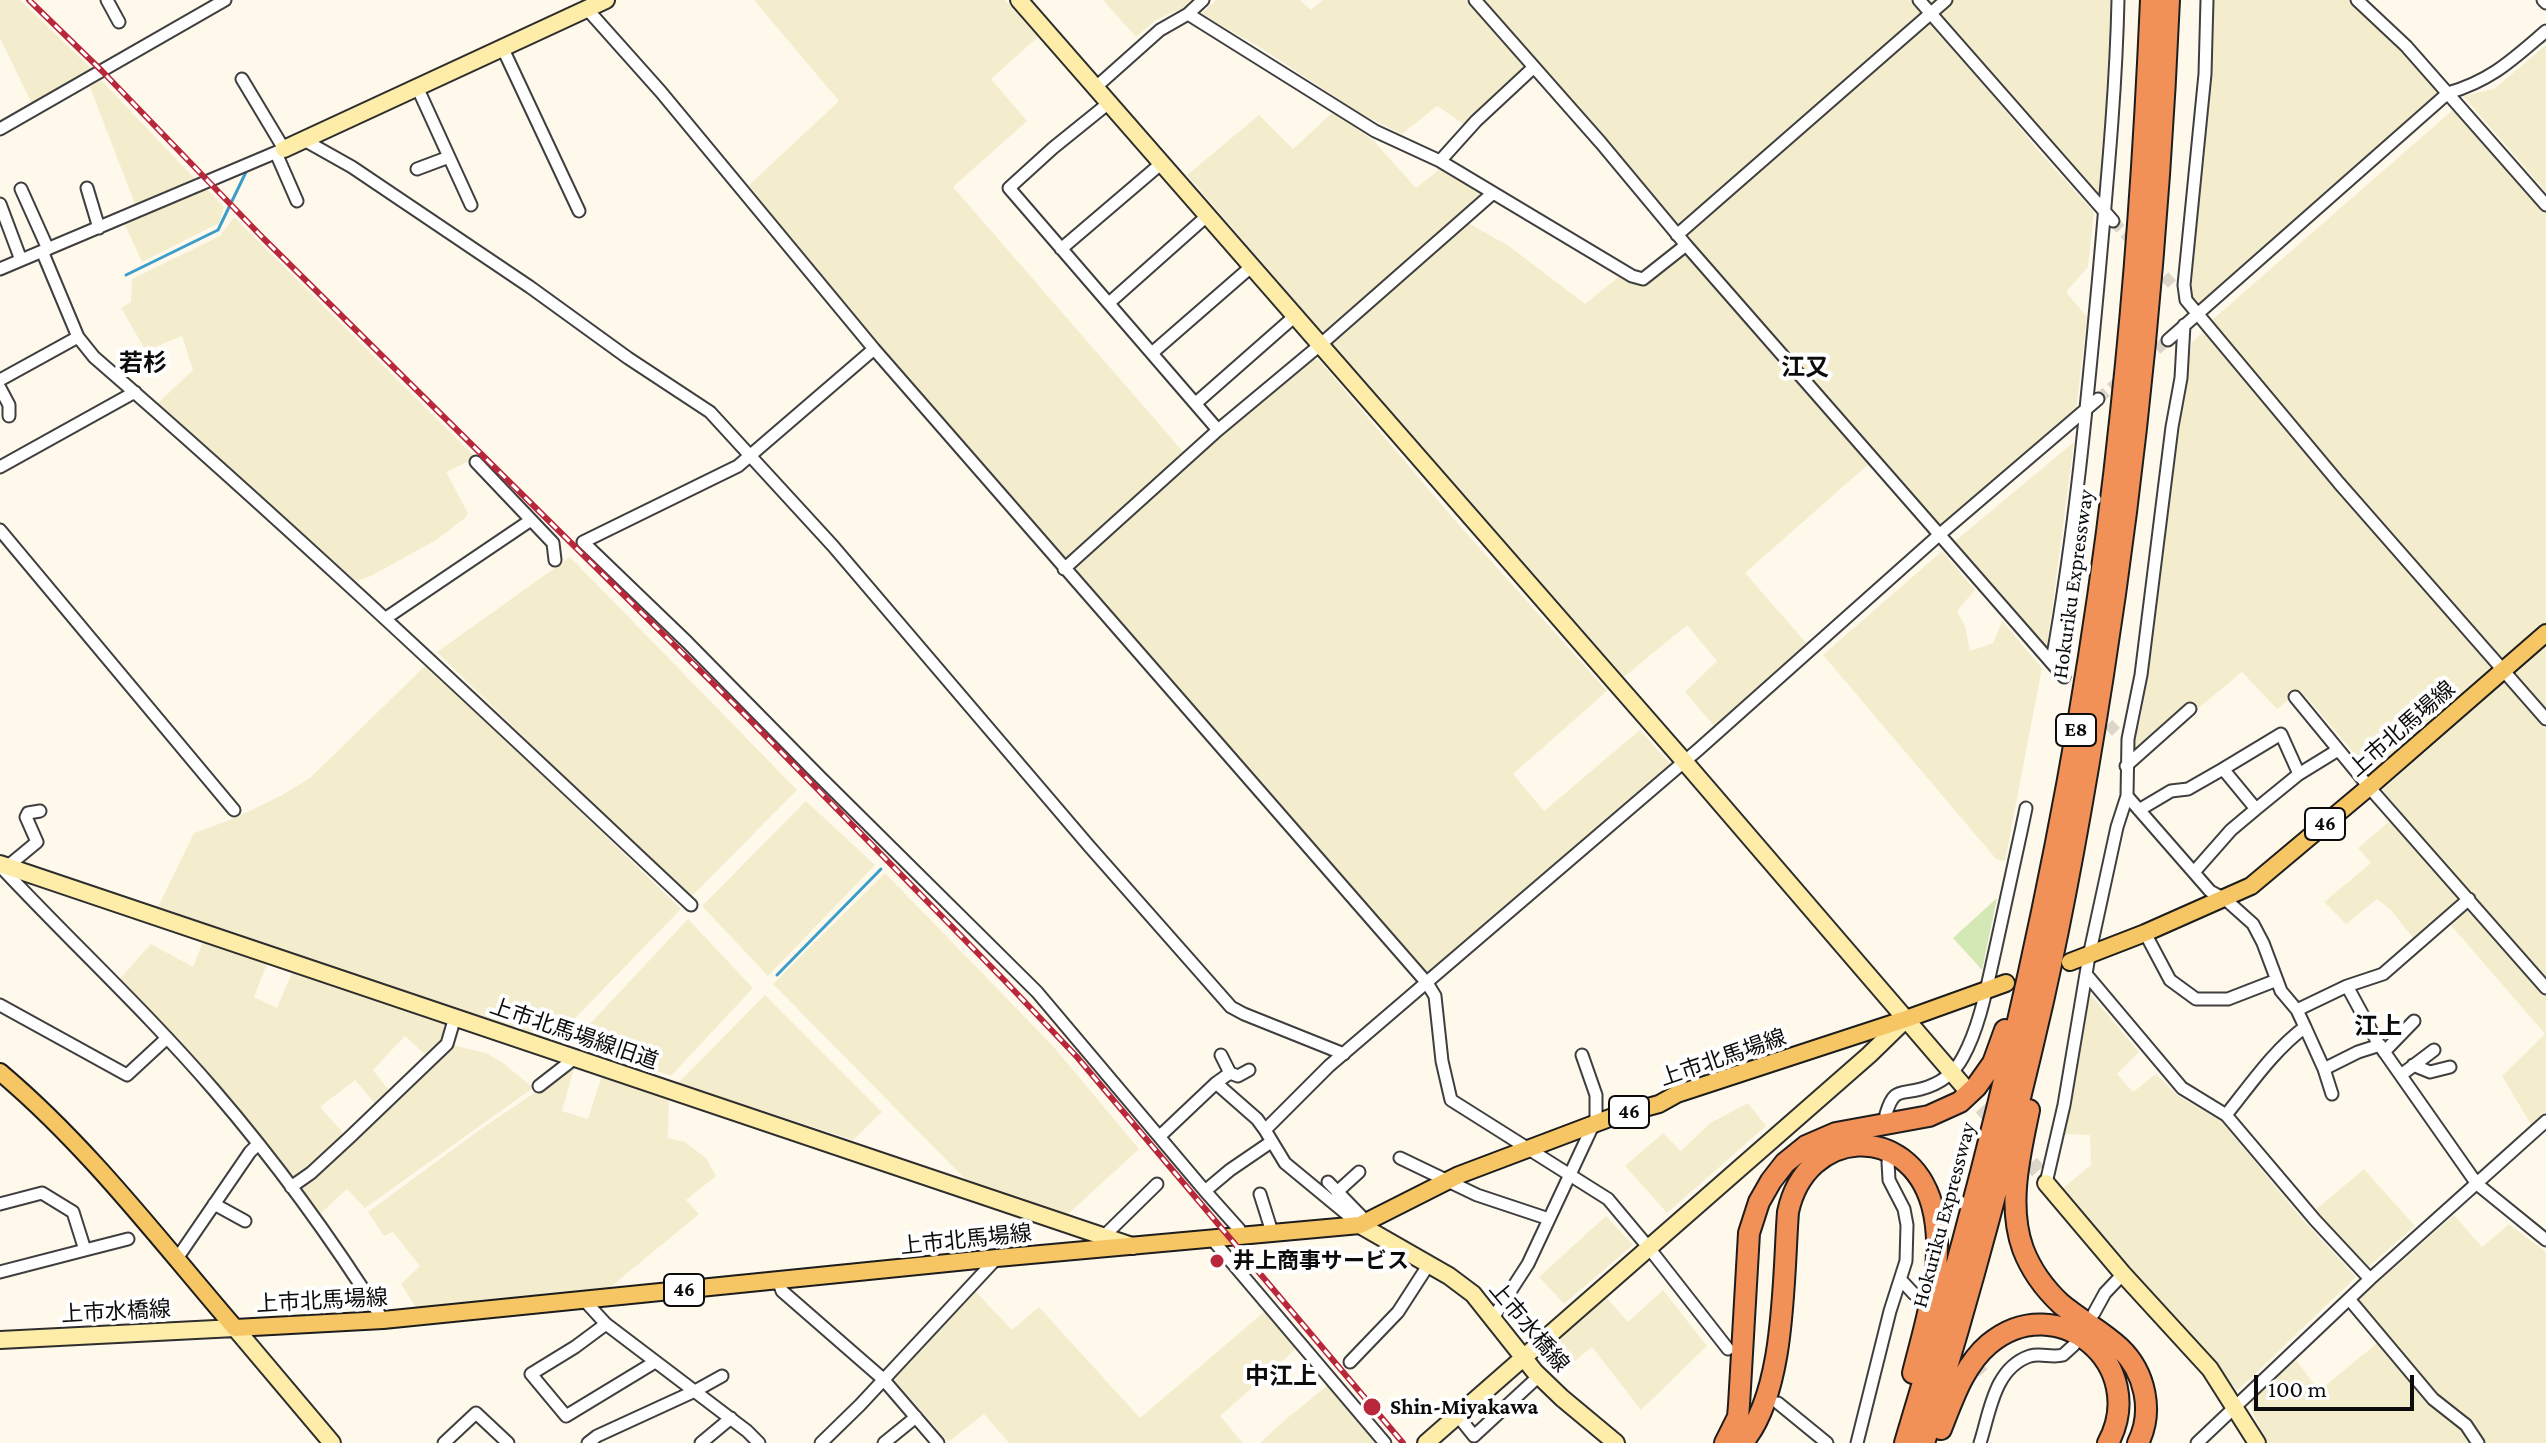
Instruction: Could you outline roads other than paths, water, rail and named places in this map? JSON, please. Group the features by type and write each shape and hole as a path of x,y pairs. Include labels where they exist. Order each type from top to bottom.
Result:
{"highway":[{"name":"Hokuriku Expressway","path":"1905,1443 1989,1142 2045,901 2061,811 2094,617 2121,415 2134,275 2151,0"},
{"name":"Hokuriku Expressway","path":"1924,1443 1999,1176 2043,1000 2095,723 2127,515 2139,410 2162,148 2169,0"},
{"path":"1725,1443 1733,1430 1739,1405 1746,1251 1752,1218 1759,1202 1785,1163 1806,1146 1836,1133 1929,1116 1967,1097 1976,1087 1993,1063 2011,1012 2061,811"},
{"path":"2061,909 2017,1176 2018,1231 2031,1267 2047,1289 2119,1347 2137,1372 2146,1397 2147,1411 2138,1443"},
{"path":"1742,1443 1769,1393 1775,1365 1792,1195 1799,1180 1820,1159 1845,1147 1861,1146 1894,1153 1914,1171 1929,1194 1936,1224 1933,1288 1897,1443"},
{"path":"1936,1443 1966,1371 1983,1350 2012,1330 2024,1326 2050,1325 2076,1332 2090,1342 2110,1366 2119,1391 2120,1407 2118,1421 2108,1443"}],"main road":[{"name":"上市北馬場線","path":"2070,962 2225,899 2266,875 2546,633"},
{"name":"上市北馬場線","path":"0,1072 64,1132 235,1328 383,1320 1360,1225 1446,1181 1526,1148 2006,983"}],"street":[{"path":"107,0 119,22"},
{"path":"0,129 225,0"},
{"path":"0,269 280,151 503,49 582,5 606,0"},
{"path":"1019,0 1684,761 1966,1089"},
{"path":"1096,87 1160,30 1188,14 1203,0"},
{"path":"1475,0 2064,677"},
{"path":"1919,0 2109,217"},
{"path":"1677,235 1946,0"},
{"path":"2052,661 2077,505 2109,217 2118,0"},
{"path":"2207,0 2205,74 2178,284 2197,315 2546,719"},
{"path":"2357,0 2406,46 2546,205"},
{"path":"582,5 661,92 874,349 1064,569 1427,983 1435,996 1442,1061 1451,1100 1608,1199 1728,1349"},
{"path":"1188,14 1375,131 1440,161 1632,276 1643,279 1686,245"},
{"path":"2168,340 2448,93 2476,85 2498,72 2546,31"},
{"path":"503,49 579,211"},
{"path":"1440,161 1476,121 1534,67"},
{"path":"242,79 280,151 297,201"},
{"path":"418,89 471,205"},
{"path":"1110,102 1009,188 1218,430"},
{"path":"304,140 352,167 710,412 843,557 1089,846 1231,1007 1344,1054"},
{"path":"417,169 449,157"},
{"path":"1061,249 1163,162"},
{"path":"87,188 99,228"},
{"path":"21,189 78,337 94,357 219,465 386,618 691,905"},
{"path":"1064,569 1218,430 1493,193"},
{"path":"0,204 21,260"},
{"path":"1109,303 1208,215"},
{"path":"1152,353 1252,266"},
{"path":"1196,403 1295,316"},
{"path":"2184,325 2181,378 2143,659 2123,737 2127,796 2117,827 2089,956 2064,1105 2042,1177 2123,1274 2210,1369 2257,1443"},
{"path":"0,380 78,337"},
{"path":"874,349 738,466 583,542 1037,992 1242,1235"},
{"path":"0,388 9,405 9,416"},
{"path":"0,467 135,392"},
{"path":"1265,1130 1344,1054 2098,399"},
{"path":"476,462 553,543 555,560"},
{"path":"386,618 531,520"},
{"path":"0,530 234,810"},
{"path":"2295,697 2369,787 2546,988"},
{"path":"2126,766 2190,709"},
{"path":"2139,810 2171,791 2188,789 2281,734 2299,774"},
{"path":"2194,872 2231,830 2299,774 2338,750"},
{"path":"2223,769 2256,809"},
{"path":"2127,796 2210,891 2225,899 2253,924 2281,991 2297,1010 2305,1027 2332,1094"},
{"path":"1886,1114 1890,1100 1897,1095 1906,1090 1917,1091 1928,1087 1952,1073 1969,1044 1987,988 2026,808"},
{"path":"40,811 28,813 26,817 37,842 3,865 54,923 214,1090 339,1250 383,1320"},
{"name":"上市北馬場線旧道","path":"3,865 1134,1246"},
{"path":"2297,1010 2347,986 2383,974 2469,899"},
{"path":"2145,933 2170,980 2196,999 2228,999 2277,980"},
{"path":"2086,974 2182,1088 2226,1115 2315,1220 2370,1279"},
{"path":"2347,986 2382,1049 2477,1184 2546,1240"},
{"path":"0,1005 127,1075 167,1038"},
{"path":"291,1187 341,1146 447,1044 455,1017"},
{"path":"1426,1443 1869,1055 1906,1019"},
{"path":"2324,1069 2358,1052 2382,1049 2414,1021"},
{"path":"2226,1115 2253,1079 2291,1037 2305,1027"},
{"path":"2401,1075 2434,1050"},
{"path":"1221,1055 1230,1073 1238,1076 1249,1070"},
{"path":"1493,1318 1528,1264 1596,1119 1596,1095 1582,1055"},
{"path":"539,1086 575,1058"},
{"path":"2413,1065 2430,1072 2450,1067"},
{"path":"1160,1136 1230,1073"},
{"path":"1216,1083 1257,1119 1285,1163 1360,1225"},
{"path":"2197,1443 2370,1279 2546,1121"},
{"path":"1205,1191 1271,1142"},
{"path":"176,1260 258,1144"},
{"path":"1400,1158 1477,1195 1549,1219"},
{"path":"1857,1443 1890,1311 1906,1261 1907,1225 1904,1209 1889,1180 1888,1162"},
{"path":"1337,1192 1359,1172"},
{"path":"1328,1182 1361,1216 1360,1225"},
{"path":"1104,1236 1157,1184"},
{"path":"0,1204 42,1193 73,1212 85,1250"},
{"path":"1260,1194 1272,1232"},
{"path":"214,1204 245,1221"},
{"name":"上市水橋線","path":"1360,1225 1429,1264 1473,1294 1539,1376 1616,1443"},
{"path":"1211,1238 1385,1443"},
{"path":"0,1272 128,1239"},
{"path":"821,1443 997,1258"},
{"path":"1350,1362 1398,1312 1429,1264"},
{"path":"2094,1313 2105,1293 2123,1274"},
{"path":"778,1280 782,1291 883,1379 938,1443"},
{"path":"1901,1280 1914,1294"},
{"path":"2349,1299 2433,1399 2466,1425 2478,1443"},
{"path":"584,1300 606,1324 731,1418 759,1443"},
{"path":"606,1324 531,1374 566,1416 655,1362"},
{"path":"235,1328 332,1443"},
{"name":"上市水橋線","path":"0,1340 235,1328"},
{"path":"1980,1443 1996,1388 2016,1364 2032,1356 2063,1355 2074,1345"},
{"path":"591,1442 722,1376"},
{"path":"1458,1416 1477,1439 1539,1376"},
{"path":"1986,1376 1996,1388"},
{"path":"1778,1403 1827,1443"},
{"path":"444,1443 476,1413 508,1443"},
{"path":"884,1443 916,1417"},
{"path":"701,1443 731,1418"}],"waterway":[{"path":"126,275 218,230 247,170"},
{"path":"777,975 881,869"}],"tunnel":[{"path":"2113,221 2136,245"},
{"path":"2153,264 2172,284"},
{"path":"2144,360 2168,340"},
{"path":"2098,399 2125,376"},
{"path":"2097,712 2119,735"},
{"path":"1966,1089 2000,1128"},
{"path":"2015,1145 2038,1171"},
{"path":"1954,1340 1986,1376"}],"railway":[{"path":"29,0 263,238 747,717 1005,981 1077,1057 1403,1443"}],"place":[{"name":"井上商事サービス","path":"1217,1261"},
{"name":"Shin-Miyakawa","path":"1372,1407"}],"district":[{"name":"若杉","path":"143,364"},
{"name":"江又","path":"1805,368"},
{"name":"江上","path":"2378,1027"},
{"name":"中江上","path":"1281,1377"}]}
